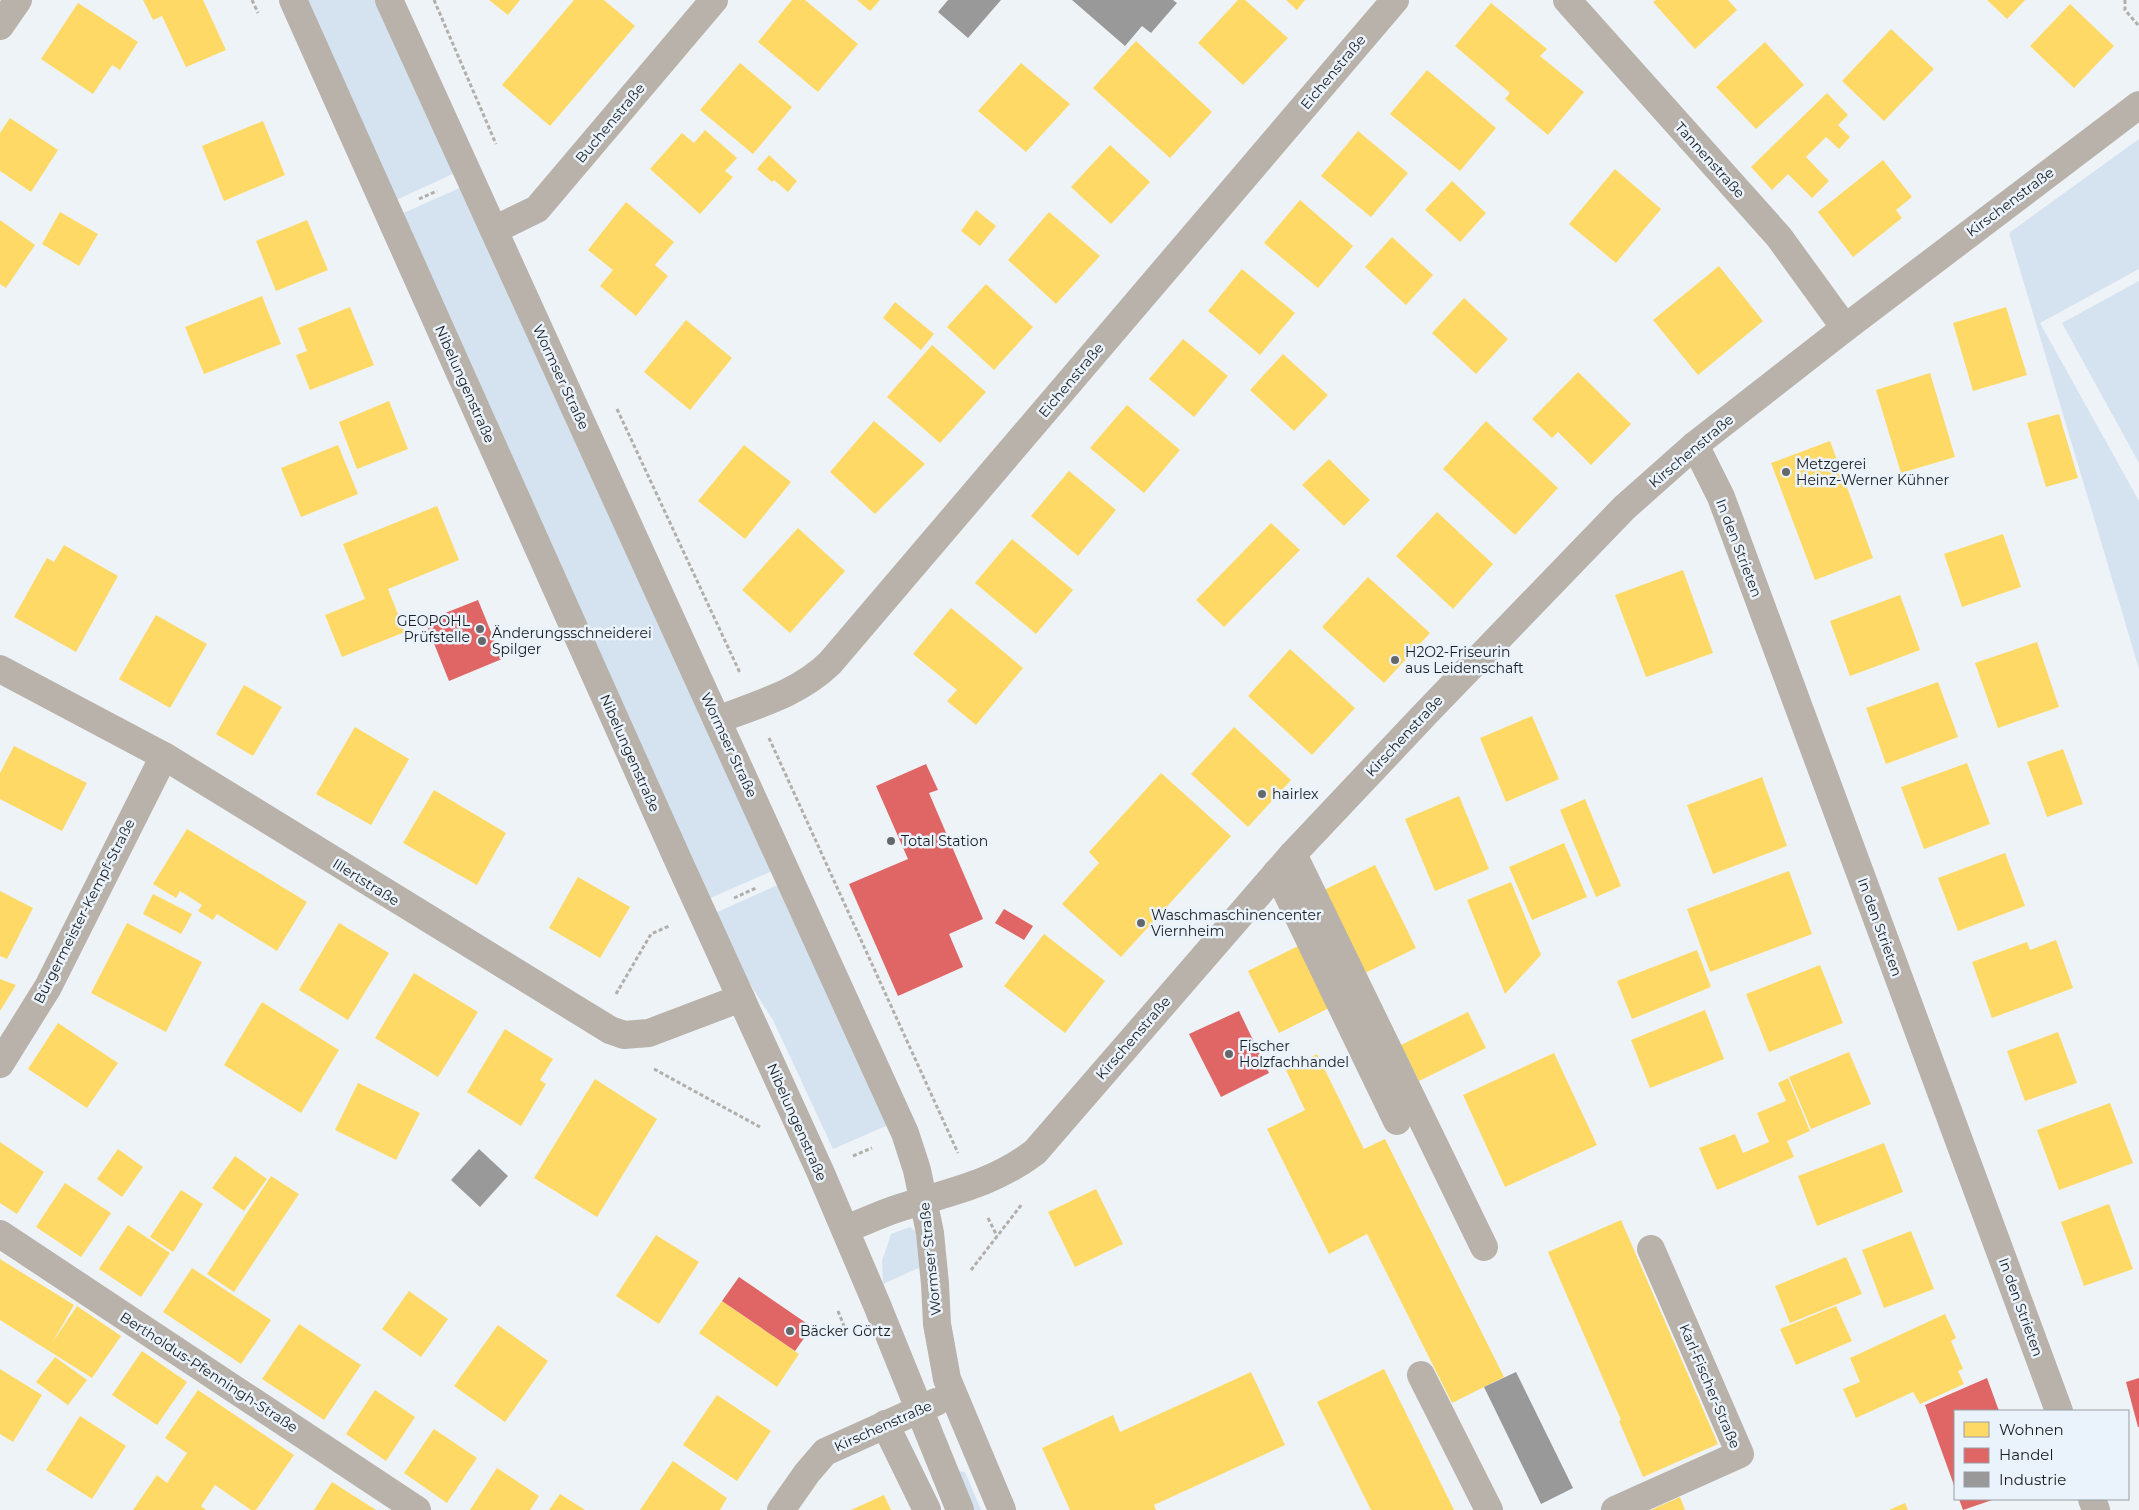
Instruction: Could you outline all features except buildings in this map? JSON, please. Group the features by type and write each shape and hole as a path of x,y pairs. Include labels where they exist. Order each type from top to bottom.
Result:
{"street":[{"path":"0,26 18,0"},
{"name":"Nibelungenstraße","path":"293,0 845,1229 960,1510"},
{"name":"Wormser Straße","path":"390,0 905,1133 917,1170 930,1233 937,1324 947,1379 1002,1510"},
{"name":"Buchenstraße","path":"494,230 537,208 714,0"},
{"name":"Eichenstraße","path":"717,720 793,691 814,678 830,663 1395,0"},
{"name":"Tannenstraße","path":"1567,0 1779,237 1845,328"},
{"name":"Kirschenstraße","path":"845,1229 896,1209 924,1202 995,1177 1016,1166 1034,1152 1285,863 1429,710 1624,508 1695,446 1845,328 2139,104"},
{"name":"In den Strieten","path":"1695,446 1721,497 2059,1410"},
{"name":"Illertstraße","path":"0,669 164,756 598,1024 624,1036"},
{"name":"Bürgermeister-Kempf-Straße","path":"0,1064 48,986 164,756"},
{"path":"1285,863 1397,1121"},
{"path":"1285,863 1484,1247"},
{"path":"624,1036 649,1033 741,998"},
{"name":"Bertholdus-Pfenningh-Straße","path":"0,1234 417,1510"},
{"name":"Karl-Fischer-Straße","path":"1615,1510 1740,1454 1651,1249"},
{"path":"1421,1376 1489,1510"},
{"name":"Kirschenstraße","path":"781,1510 824,1452 953,1394"},
{"path":"885,1424 927,1510"}],"path":[{"path":"388,212 504,162 434,0"},
{"path":"2125,0 2125,10 2139,26"},
{"path":"614,401 959,1156"},
{"path":"598,1024 651,934 788,874"},
{"path":"624,1036 645,1064 761,1127"},
{"path":"850,1158 874,1147"},
{"path":"970,1270 1026,1198 1034,1152"}],"shaded area":[{"path":"304,0 380,0 457,172 394,201"},
{"path":"2139,139 2139,269 2040,323 2139,501 2139,669 2009,233"},
{"path":"464,186 772,871 706,900 399,215"},
{"path":"2139,281 2139,463 2062,323"},
{"path":"780,884 888,1125 833,1149 773,1020 734,959 713,914"},
{"path":"910,1227 919,1234 923,1266 883,1284 882,1261 891,1234"},
{"path":"958,1471 965,1472 981,1510 970,1510"}],"place":[{"name":"Metzgerei Heinz-Werner Kühner","path":"1786,472"},
{"name":"GEOPOHL Prüfstelle","path":"480,629"},
{"name":"Änderungsschneiderei Spilger","path":"482,641"},
{"name":"H2O2-Friseurin aus Leidenschaft","path":"1395,660"},
{"name":"hairlex","path":"1262,794"},
{"name":"Total Station","path":"891,841"},
{"name":"Waschmaschinencenter Viernheim","path":"1141,923"},
{"name":"Fischer Holzfachhandel","path":"1229,1054"},
{"name":"Bäcker Görtz","path":"790,1331"}]}
